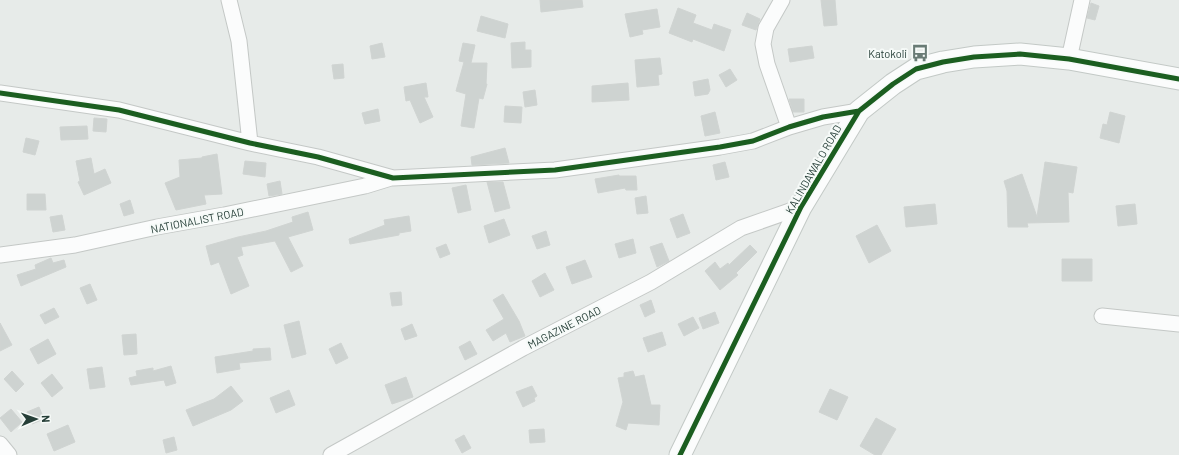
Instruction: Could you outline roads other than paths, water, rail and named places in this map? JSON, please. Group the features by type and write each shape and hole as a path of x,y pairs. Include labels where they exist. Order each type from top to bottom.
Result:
{"street":[{"path":"229,0 240,41 250,142"},
{"path":"782,0 766,28 763,44 767,64 789,127"},
{"path":"1069,59 1082,0"},
{"name":"KALINDAWALO ROAD","path":"680,455 801,207 859,111 893,84 916,69 943,62 974,57 1020,54 1069,59 1179,79"},
{"path":"0,93 119,110 318,157 393,178 563,169 720,147 753,141 789,127 823,117 859,111"},
{"name":"NATIONALIST ROAD","path":"0,255 75,245 157,227 326,194 393,178"},
{"name":"MAGAZINE ROAD","path":"331,455 523,348 651,282 741,228 801,207"},
{"path":"1102,316 1179,324"},
{"path":"0,444 9,455"}],"place":[{"name":"Katokoli","path":"920,53"}]}
